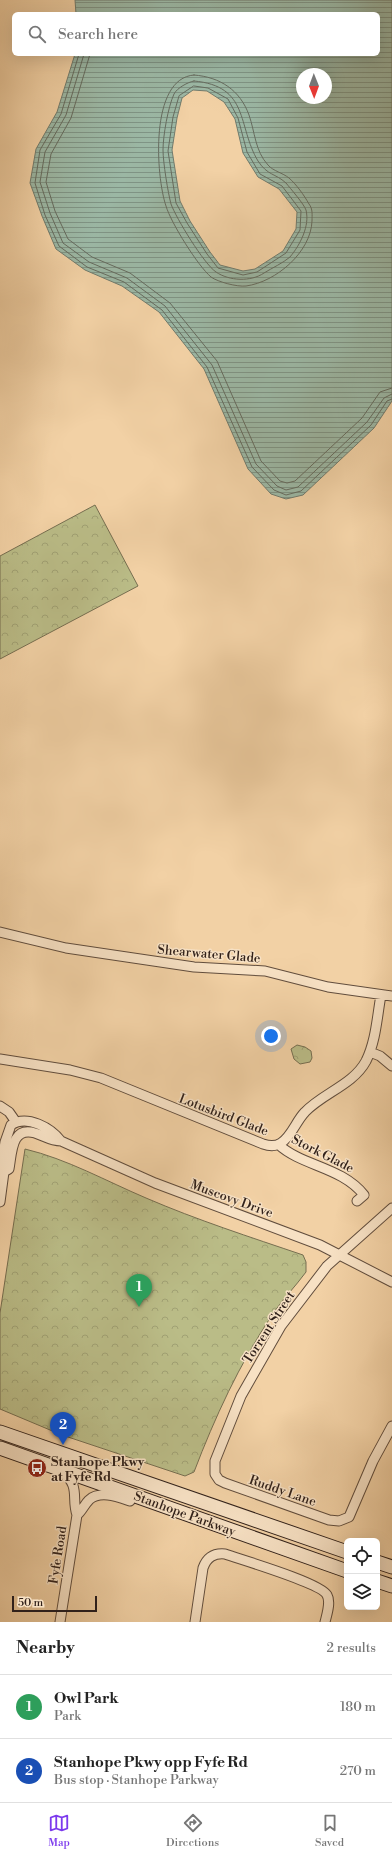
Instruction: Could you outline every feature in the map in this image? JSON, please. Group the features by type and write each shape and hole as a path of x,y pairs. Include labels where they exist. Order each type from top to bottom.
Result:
{"main road":[{"name":"Stanhope Parkway","path":"0,1432 344,1551"},
{"name":"Stanhope Parkway","path":"0,1448 344,1570"},
{"path":"380,1563 392,1567"},
{"path":"380,1582 392,1586"}],"street":[{"name":"Shearwater Glade","path":"0,932 66,948 194,968 265,971 328,987 392,996"},
{"name":"Lotusbird Glade","path":"0,1059 70,1070 101,1078 263,1144 274,1146 286,1138 303,1113 313,1104 346,1082 358,1071 370,1052 375,1035 381,995"},
{"path":"370,1052 380,1056 392,1066"},
{"path":"0,1106 9,1112 16,1122 11,1125 5,1139 1,1167 4,1172 0,1202"},
{"name":"Muscovy Drive","path":"16,1122 22,1120 35,1123 55,1133 61,1141"},
{"name":"Muscovy Drive","path":"4,1172 9,1169 13,1142 18,1134 28,1132 35,1133 53,1141 61,1141 155,1184 291,1234 340,1254 392,1282"},
{"name":"Stork Glade","path":"279,1144 286,1151 325,1167 358,1188 364,1195 357,1201"},
{"name":"Torrent Street","path":"225,1483 219,1480 215,1474 215,1461 244,1390 281,1326 327,1266 392,1208"},
{"name":"Ruddy Lane","path":"225,1483 333,1521 344,1520 352,1512 366,1474 392,1426"},
{"name":"Fyfe Road","path":"54,1467 67,1475 74,1487 74,1508 77,1515 60,1622"},
{"name":"Fyfe Road","path":"77,1515 83,1510 89,1500 103,1495 120,1497 161,1511 177,1510"},
{"path":"195,1622 203,1568 206,1561 210,1556 225,1554 316,1586 327,1595 328,1605 326,1622"}],"green space":[{"path":"95,505 138,586 0,659 0,556"},
{"path":"297,1045 305,1047 311,1051 312,1058 310,1062 300,1064 294,1059 291,1049"},
{"path":"25,1149 71,1164 185,1214 303,1255 306,1262 306,1272 276,1309 238,1372 210,1431 194,1472 185,1476 62,1435 0,1409 0,1313"}],"water":[{"path":"75,0 392,0 392,401 374,428 303,495 286,499 271,494 248,469 204,369 159,312 122,286 85,270 56,249 30,183 36,149 57,112 74,56 380,56 380,12 76,12","holes":["193,90 207,91 224,102 235,119 243,153 258,177 279,189 297,212 296,229 283,251 255,269 243,271 220,265 190,221 180,201 172,150 182,98"]}],"place":[{"name":"Owl Park","path":"139,1307"},
{"name":"Stanhope Pkwy opp Fyfe Rd","path":"63,1445"},
{"name":"Stanhope Pkwy at Fyfe Rd","path":"37,1468"}]}
